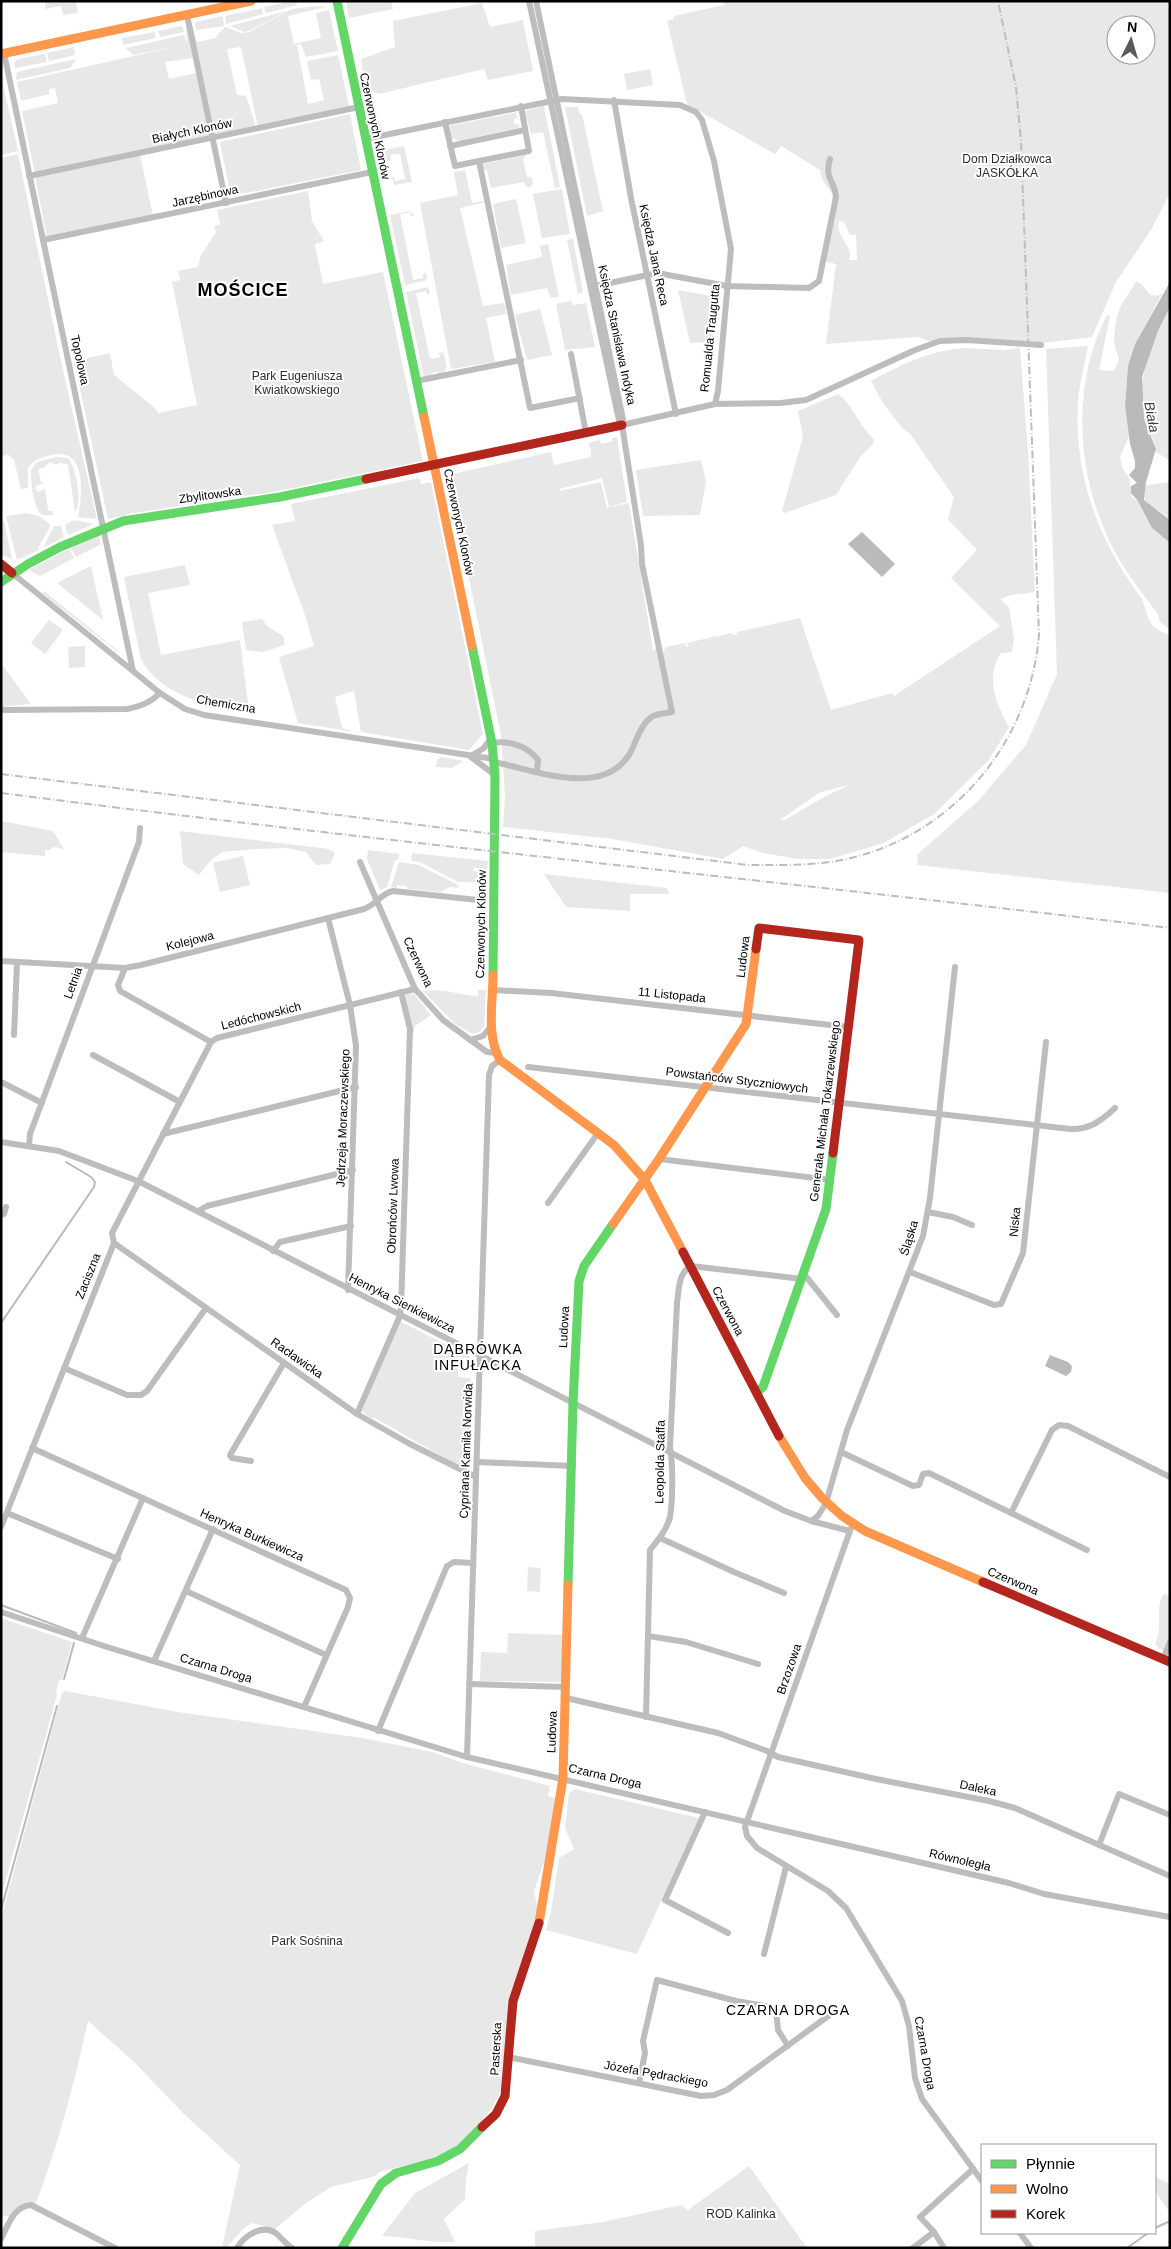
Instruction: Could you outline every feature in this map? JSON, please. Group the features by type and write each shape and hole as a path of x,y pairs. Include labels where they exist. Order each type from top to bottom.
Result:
{"street":[{"path":"2,54 251,1"},
{"name":"Czerwonych Klonów","path":"337,1 492,740 495,776 491,1026 498,1056"},
{"name":"Księdza Stanisława Indyka","path":"529,1 540,37"},
{"name":"Księdza Stanisława Indyka","path":"536,1 540,37 619,420 622,425 636,518"},
{"path":"187,15 226,203"},
{"name":"Topolowa","path":"2,54 133,671"},
{"path":"365,139 521,106 553,101 614,100"},
{"name":"Romualda Traugutta","path":"434,465 715,404 718,391 731,250 714,161 702,120 696,112 680,105 614,100"},
{"name":"Księdza Jana Reca","path":"614,100 629,189 676,414"},
{"path":"445,122 455,166 479,161 530,150 521,106"},
{"name":"Białych Klonów","path":"29,176 359,107"},
{"path":"450,146 525,130"},
{"path":"592,286 658,273 727,286 809,288 818,281 836,197 836,191 828,177 830,158"},
{"path":"479,161 530,408 580,398"},
{"name":"Jarzębinowa","path":"43,240 372,172"},
{"path":"715,404 781,403 806,400 922,347 940,341 967,340 1041,345"},
{"path":"571,354 586,433"},
{"path":"416,381 521,360"},
{"name":"Zbylitowska","path":"1,582 12,573 104,528 133,519 280,497 434,465"},
{"name":"Chemiczna","path":"1,564 160,693 185,709 204,715 494,760 537,771 584,779 602,777 617,768 629,755 642,729 653,716 672,712 642,564 642,545 636,518"},
{"path":"1,710 127,709 143,706 153,701 160,693"},
{"path":"495,776 470,756 484,748 492,740 519,746 533,753 538,760 537,771"},
{"name":"Letnia","path":"29,1146 30,1134 138,842 140,828"},
{"name":"Czerwona","path":"360,862 415,989 443,1020 487,1052 498,1056 598,1133 629,1160 645,1180 799,1471 851,1527 1166,1660"},
{"name":"Kolejowa","path":"1,961 125,968 374,906 386,893 393,891 478,900"},
{"name":"Jędrzeja Moraczewskiego","path":"328,918 350,1005 356,1046 348,1290"},
{"name":"Generała Michała Tokarzewskiego","path":"756,1392 763,1386 826,1209 859,940 759,928"},
{"name":"Ludowa","path":"564,1778 573,1466 573,1403 581,1272 707,1087 746,1024 749,1015 759,928"},
{"path":"14,1035 17,962"},
{"name":"Śląska","path":"826,1502 850,1422 923,1236 928,1212 955,967"},
{"name":"Ledóchowskich","path":"125,968 118,985 120,991 211,1042 217,1038 415,989"},
{"name":"11 Listopada","path":"493,990 551,993 848,1027"},
{"name":"Obrońców Lwowa","path":"357,1414 400,1314 410,1029 401,992"},
{"path":"470,1040 484,1036 491,1026"},
{"name":"Zaciszna","path":"1,1527 114,1243 112,1233 211,1042"},
{"name":"Niska","path":"910,1272 994,1305 1001,1304 1023,1253 1046,1042"},
{"path":"93,1055 180,1102"},
{"name":"Cypriana Kamila Norwida","path":"467,1757 489,1075 498,1056"},
{"name":"Powstańców Styczniowych","path":"528,1067 939,1116 1082,1130 1101,1120 1115,1108"},
{"path":"1,1082 42,1103"},
{"path":"163,1134 356,1087"},
{"path":"548,1203 598,1133"},
{"name":"Henryka Sienkiewicza","path":"1,1142 75,1155 138,1181 348,1290 400,1314 785,1510 811,1521 851,1527"},
{"path":"659,1159 831,1180"},
{"path":"198,1211 207,1206 353,1170"},
{"path":"1,1215 4,1214 6,1207"},
{"path":"928,1212 953,1217 972,1225"},
{"path":"273,1251 280,1242 351,1226"},
{"name":"Racławicka","path":"114,1243 357,1414 408,1443 476,1477"},
{"path":"691,1266 803,1277 837,1315"},
{"name":"Leopolda Staffa","path":"646,1717 650,1550 660,1538 670,1518 677,1303 685,1269 691,1266"},
{"path":"803,1277 824,1304"},
{"path":"64,1368 126,1394 141,1395 147,1390 206,1308"},
{"path":"251,1461 230,1456 284,1363"},
{"path":"1011,1513 1052,1430 1059,1425 1068,1426 1170,1477"},
{"name":"Henryka Burkiewicza","path":"32,1448 346,1590 350,1598 348,1607 304,1707"},
{"path":"841,1452 913,1486 919,1485 922,1474 928,1473 1088,1550"},
{"path":"477,1462 573,1466"},
{"path":"82,1638 144,1498"},
{"path":"811,1521 818,1516 826,1502"},
{"path":"7,1513 118,1559"},
{"name":"Brzozowa","path":"746,1821 772,1753 851,1527"},
{"path":"154,1661 213,1530"},
{"path":"660,1538 784,1593"},
{"path":"378,1731 447,1566 454,1562 474,1564"},
{"path":"186,1591 326,1655"},
{"name":"Czarna Droga","path":"1,1612 378,1731 467,1757 746,1821 745,1827 750,1840 757,1848 828,1891 846,1908 902,2001 909,2026 916,2078 922,2099 981,2180"},
{"path":"648,1636 686,1642 758,1664"},
{"path":"1166,1660 1170,1642"},
{"path":"469,1684 566,1686"},
{"name":"Daleka","path":"566,1698 718,1734 787,1759 1015,1808 1170,1876"},
{"name":"Pasterska","path":"342,2248 371,2199 388,2177 405,2169 448,2157 460,2149 496,2114 505,2096 513,2001 542,1916 564,1778"},
{"path":"1099,1845 1120,1794 1170,1814"},
{"path":"706,1812 666,1900 728,1933"},
{"name":"Równoległa","path":"746,1821 1009,1883 1044,1894 1170,1916"},
{"path":"764,1954 786,1867"},
{"path":"639,2083 645,2053 643,2041 657,1980 736,2001 772,2007 776,2011 778,2030 788,2046"},
{"name":"Józefa Pędrackiego","path":"508,2057 701,2096 714,2095 727,2090 835,2011"},
{"path":"944,2248 934,2232 920,2217 973,2168"},
{"path":"1,2240 15,2212 24,2206 38,2207 115,2248"},
{"path":"236,2248 250,2233 259,2230 276,2233 292,2248"},
{"path":"913,2248 934,2232"},
{"path":"1021,2234 1031,2248"}],"green space":[{"path":"45,1 76,1 78,13 63,15 61,6 45,9"},
{"path":"300,1 294,6 266,13 264,7"},
{"path":"346,1 391,1 393,9 349,18"},
{"name":"Dom Działkowca JASKÓŁKA","path":"724,1 1170,1 1170,193 1151,230 1116,282 1092,337 1043,343 1029,341 928,341 919,337 826,344 836,264 823,261 833,195 822,179 820,170 781,146 775,154 687,104 667,21 674,19 674,16 724,5","holes":["839,221 844,222 850,235 856,235 857,260 849,260 849,249 839,232"]},
{"path":"482,3 490,27 523,20 533,71 488,80 484,69 379,94 365,89 361,59 395,47 393,21"},
{"path":"326,7 288,16 294,44 321,38 316,13 329,10 338,51 306,57 301,44 297,45 308,104 324,100 319,79 311,80 307,61 338,55 349,106 258,127 241,47 227,49 237,95 246,96 256,127 215,136 191,23 197,42 226,36 215,38 225,27 241,33 249,32 292,9"},
{"path":"262,8 263,14 226,24 225,16"},
{"path":"287,11 249,31 244,32 230,26"},
{"path":"223,16 224,26 196,30 195,22"},
{"path":"186,25 193,58 165,62 169,79 196,73 210,137 35,174 22,111 58,103 55,88 49,89 49,94 21,101 17,82 179,46 133,55 126,48 184,35 187,44"},
{"path":"182,26 184,32 160,37 158,31"},
{"path":"155,32 156,38 123,45 122,38"},
{"path":"74,47 75,55 49,61 47,53"},
{"path":"45,54 47,62 15,68 14,63 18,59"},
{"path":"76,59 70,68 16,80 17,72"},
{"path":"650,69 653,85 627,90 624,74"},
{"path":"1,76 18,151 1,155"},
{"path":"544,106 560,187 555,188 543,132 531,134 525,112"},
{"path":"565,107 578,107 580,114 582,114 603,211 587,216"},
{"path":"376,111 381,131 373,132 369,112"},
{"path":"519,112 516,114 517,118 514,119 514,124 520,125 518,128 459,141 451,138 448,126"},
{"path":"350,114 361,170 231,196 220,142"},
{"path":"404,146 412,182 394,185 392,177 394,177 395,181 405,179 400,154 390,155 391,160 382,163 379,151"},
{"path":"18,154 60,357 97,519 78,517 81,497 80,475 77,465 71,458 63,454 51,455 35,461 28,468 28,488 21,489 14,460 9,455 1,456 1,158"},
{"path":"140,155 153,216 47,238 35,177"},
{"path":"526,155 523,160 527,178 531,176 533,184 530,187 526,187 524,182 491,188 487,170 483,170 483,164"},
{"path":"465,170 472,203 483,201 483,203 460,208 483,306 504,303 506,314 486,318 495,362 451,369 420,203 458,195 454,172"},
{"path":"562,189 570,234 542,238 533,194"},
{"name":"Park Eugeniusza Kwiatkowskiego","path":"308,191 312,221 324,241 315,244 323,284 383,272 423,461 278,491 134,513 108,519 74,361 110,353 114,375 155,408 158,413 197,405 172,282 180,280 178,271 198,267 200,257 216,232 214,226 220,224 217,210"},
{"path":"516,199 526,243 501,248 493,204"},
{"path":"410,211 414,215 411,216 410,212 400,214 413,280 423,278 423,274 426,273 427,278 424,281 405,285 390,215"},
{"path":"573,239 583,292 578,294 567,240"},
{"path":"548,244 559,297 551,298 547,288 511,295 506,265 542,257 540,246"},
{"path":"1136,281 1150,294 1157,296 1162,294 1135,344 1128,366 1125,406 1129,436 1120,457 1122,467 1130,480 1132,497 1138,501 1155,531 1170,543 1170,630 1160,622 1158,614 1116,554 1103,526 1093,497 1086,466 1083,404 1087,373 1095,344 1107,315 1110,316 1099,370 1113,371 1116,366 1118,358 1114,338 1116,323 1122,304"},
{"path":"428,287 430,294 427,295 426,291 416,293 430,359 440,357 439,353 443,352 447,367 443,374 439,375 438,372 432,373 429,377 424,378 406,292"},
{"path":"678,290 716,297 712,342 690,343"},
{"path":"571,301 573,305 586,303 595,347 565,350 556,304"},
{"path":"1170,307 1170,461 1156,452 1155,443 1144,419 1141,390 1147,361 1157,333"},
{"path":"540,309 552,355 527,360 515,315"},
{"path":"1088,346 1078,402 1080,455 1084,480 1100,528 1111,551 1141,599 1153,626 1170,636 1170,893 917,865 918,854 979,800 1026,745 1057,674 1046,349"},
{"path":"1020,348 1028,451 1035,592 1011,595 1000,599 1009,607 1014,639 1012,652 1001,653 996,662 993,681 1000,709 1009,727 989,760 934,814 884,843 830,859 798,859 763,853 743,846 723,859 612,839 503,827 505,796 501,735 448,475 551,452 554,465 591,457 588,443 600,440 601,444 613,441 612,438 617,437 627,502 609,507 602,478 559,489 560,491 601,482 607,508 629,503 653,651 656,648 659,653 663,652 666,647 685,643 686,647 688,646 687,643 717,636 718,639 719,636 731,633 734,635 737,632 800,618 831,710 892,693 894,696 1000,626 951,578 977,550 948,519 954,497 911,435 901,427 883,403 871,381 916,359 952,349 1005,350","holes":["851,784 824,797 785,820 780,820 819,793"]},
{"path":"838,394 848,404 874,439 873,444 860,457 836,495 785,513 782,511 803,437 798,411"},
{"path":"57,457 68,458 74,469 78,485 77,508 75,512 68,464 60,463 56,465 50,462 45,467 38,469 41,482 44,484 37,485 35,488 38,492 45,489 48,509 53,511 53,515 44,515 36,507 31,470 37,462"},
{"path":"701,460 706,482 700,515 643,516 636,470"},
{"path":"420,478 421,484 431,482 483,734 469,750 361,732 354,691 335,697 342,728 355,732 298,723 279,657 314,646 306,618 272,525 295,521 291,504"},
{"path":"1170,482 1170,520 1145,501 1145,488 1147,485"},
{"path":"26,513 39,516 50,524 50,527 38,548 39,550 17,560 6,516"},
{"path":"74,520 94,524 68,535 65,525"},
{"path":"4,521 12,559 1,555 1,522"},
{"path":"54,526 61,526 64,537 43,548"},
{"path":"99,536 101,544 76,557 71,548"},
{"path":"69,549 74,558 40,576 29,570"},
{"path":"185,565 190,585 148,593 161,655 240,640 249,711 203,703 175,692 151,673 141,660 124,577"},
{"path":"91,566 103,620 57,583"},
{"path":"44,591 118,651 123,656 42,593"},
{"path":"262,619 267,626 283,636 285,645 263,652 246,650 242,622"},
{"path":"49,620 63,630 45,654 31,643"},
{"path":"85,646 85,667 69,668 68,647"},
{"path":"1,663 30,703 29,704 1,707"},
{"path":"441,757 464,761 452,768 436,767 437,760"},
{"path":"1,821 53,831 64,849 53,847 50,850 45,850 45,856 1,852"},
{"path":"180,831 329,849 335,853 330,864 316,865 306,852 287,848 222,852 211,860 199,875 183,864"},
{"path":"368,850 399,854 398,860 395,860 387,887 380,890 367,859"},
{"path":"412,853 488,861 487,873 475,867 473,871 487,874 487,883 458,882 420,862 411,861"},
{"path":"243,856 250,885 220,892 213,863"},
{"path":"399,862 419,865 458,885 459,888 450,887 441,892 407,889 407,886 397,885 397,888 391,887"},
{"path":"544,874 667,888 669,894 630,894 630,911 566,907"},
{"path":"437,990 478,996 478,990 486,990 484,1026 480,1032 472,1034 454,1023 423,991"},
{"path":"407,994 414,994 431,1015 415,1026 413,1034 404,998"},
{"path":"400,1321 470,1357 470,1359 458,1357 458,1377 471,1378 469,1472 375,1418 370,1418 362,1411"},
{"path":"528,1567 541,1568 540,1592 527,1591"},
{"path":"1164,1594 1170,1596 1170,1641 1166,1650 1159,1649 1155,1643 1159,1631 1161,1599"},
{"path":"1,1618 72,1642 62,1680 59,1680 57,1695 1,1897"},
{"path":"508,1633 563,1635 562,1682 480,1681 481,1652 507,1653"},
{"name":"Park Sośnina","path":"65,1691 178,1712 362,1738 432,1752 463,1763 550,1786 548,1796 556,1798 547,1854 534,1891 538,1909 533,1930 509,2000 501,2089 490,2110 475,2130 456,2146 435,2157 379,2172 376,2176 331,2187 306,2203 275,2229 252,2223 243,2229 226,2248 222,2248 240,2165 185,2115 133,2061 88,2021 65,2115 35,2206 31,2205 12,2217 1,2215 1,1919 62,1693"},
{"path":"575,1789 699,1818 637,1954 546,1930 551,1912 559,1858 574,1849 565,1828 569,1793"},
{"path":"469,2163 465,2199 444,2219 455,2242 382,2236 415,2193"},
{"name":"ROD Kalinka","path":"749,2166 807,2248 535,2248 535,2231 603,2222 681,2205 688,2210"},
{"path":"1156,2177 1170,2184 1170,2213 1156,2192"}],"shaded area":[{"path":"1170,282 1170,307 1158,331 1142,377 1144,419 1156,449 1146,482 1144,500 1170,520 1170,543 1152,528 1138,501 1131,493 1131,486 1137,483 1129,475 1135,468 1135,461 1130,444 1125,406 1128,366 1135,344"},
{"path":"862,532 895,564 882,577 848,544"},
{"path":"1050,1355 1068,1362 1072,1366 1071,1372 1066,1376 1045,1366"}],"waterway":[{"path":"1,1323 94,1187 95,1182 91,1177 66,1162"},
{"path":"1,1605 76,1633"},
{"path":"64,1679 74,1643"},
{"path":"1,1910 57,1706"},
{"path":"1156,2228 1170,2221"},
{"path":"1127,2248 1147,2234"}],"railway":[{"path":"1,774 748,865 807,864 842,860 881,848 918,831 950,808 978,780 1001,748 1020,713 1032,675 1039,635 1021,141 1016,87 998,1"},
{"path":"1,793 293,829 1170,928"}],"traffic: fast":[{"path":"337,1 424,417"},
{"path":"1,582 28,564 60,547 123,521 280,497 366,479"},
{"path":"472,646 492,743 495,776 493,975"},
{"path":"757,1392 763,1387 826,1209 833,1153"},
{"path":"568,1585 573,1403 579,1281 584,1266 613,1224"},
{"path":"342,2248 381,2184 396,2173 438,2161 460,2149 482,2127"}],"traffic: slow":[{"path":"1,54 251,1"},
{"path":"424,417 472,646"},
{"path":"613,1224 659,1159 746,1024 756,949"},
{"path":"493,975 492,1030 493,1040 500,1060 614,1145 645,1180 683,1252"},
{"path":"779,1436 805,1478 822,1498 842,1516 865,1531 983,1582"},
{"path":"539,1923 563,1778 568,1585"}],"traffic: jam":[{"path":"366,479 622,425"},
{"path":"1,564 12,573"},
{"path":"756,949 759,928 859,940 833,1153"},
{"path":"683,1252 779,1436"},
{"path":"983,1582 1170,1662"},
{"path":"482,2127 496,2114 505,2096 513,2001 539,1923"}],"district":[{"name":"MOŚCICE","path":"243,290"},
{"name":"DĄBRÓWKA INFUŁACKA","path":"478,1358"},
{"name":"CZARNA DROGA","path":"788,2010"}],"water label":[{"name":"Biała","path":"1152,417"}]}
